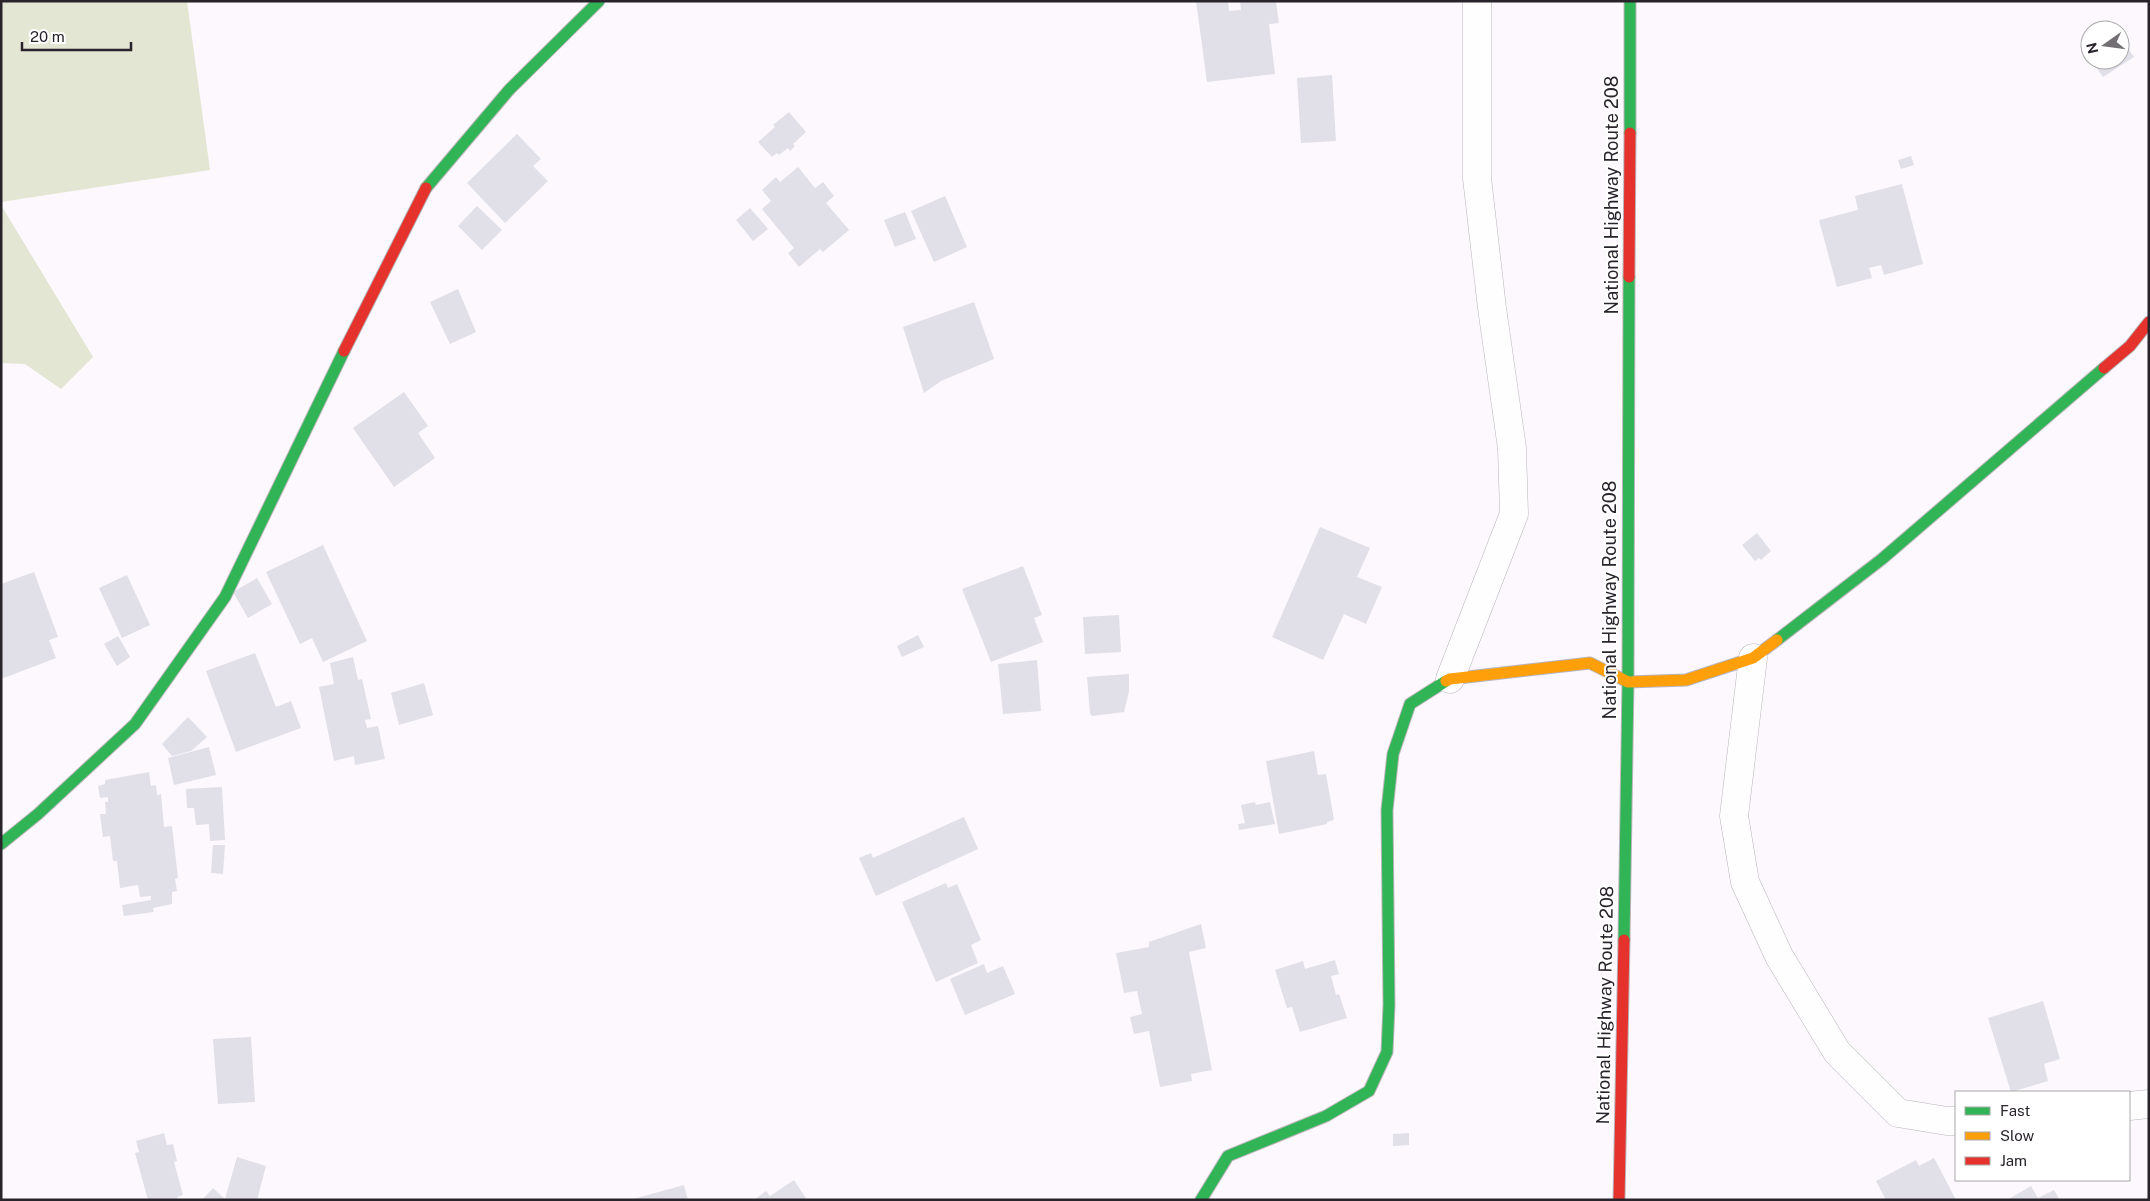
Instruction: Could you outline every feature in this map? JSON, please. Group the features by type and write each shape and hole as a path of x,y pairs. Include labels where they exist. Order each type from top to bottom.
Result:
{"main road":[{"path":"1,844 45,807 136,724 225,596 326,384 429,183 509,90 599,1"},
{"name":"National Highway Route 208","path":"1619,1200 1628,682 1630,1"},
{"path":"1201,1200 1228,1156 1326,1116 1369,1091 1387,1052 1389,1005 1387,810 1393,754 1410,704 1450,679 1590,663 1628,682 1686,680 1753,658 1882,559 2130,346 2149,322"}],"street":[{"path":"1450,679 1514,514 1512,448 1492,308 1478,178 1477,1"},
{"path":"1753,658 1734,816 1745,882 1779,956 1837,1052 1898,1113 1947,1121 1955,1120"},
{"path":"2130,1106 2149,1104"}],"green space":[{"path":"1,1 187,1 210,170 1,202"},
{"path":"1,205 93,357 61,389 25,364 1,363"}],"building":[{"path":"1196,1 1228,1 1229,11 1241,10 1240,1 1276,2 1279,23 1269,24 1275,74 1207,82"},
{"path":"2130,51 2134,57 2130,60"},
{"path":"2098,70 2114,70 2103,77"},
{"path":"1332,75 1336,141 1301,143 1297,78"},
{"path":"789,112 806,132 793,144 795,146 790,151 788,148 779,155 777,153 772,157 758,142 775,127 773,125"},
{"path":"517,134 541,159 533,166 548,181 505,223 467,183"},
{"path":"1911,156 1914,165 1901,169 1898,160"},
{"path":"798,167 815,188 823,182 834,196 826,203 849,230 823,252 820,249 799,267 788,253 794,248 762,209 771,201 762,190 776,177 780,182"},
{"path":"1902,184 1923,264 1884,275 1881,265 1869,268 1872,278 1837,287 1819,220 1858,210 1855,196"},
{"path":"945,196 967,247 934,262 911,211"},
{"path":"477,206 502,230 482,250 458,226"},
{"path":"750,208 768,229 753,241 736,220"},
{"path":"905,212 916,239 895,247 884,220"},
{"path":"458,289 476,332 450,344 430,302"},
{"path":"974,302 994,359 941,381 924,393 903,327"},
{"path":"404,392 428,426 418,433 435,458 394,487 353,428"},
{"path":"1320,527 1370,548 1357,577 1382,587 1366,624 1344,614 1323,660 1272,637"},
{"path":"1757,533 1771,551 1761,560 1759,558 1755,561 1742,545"},
{"path":"323,545 367,641 323,662 312,638 300,644 266,572"},
{"path":"1023,566 1042,615 1034,618 1043,642 991,662 962,589"},
{"path":"34,572 58,637 49,640 56,658 1,679 1,584"},
{"path":"127,575 150,625 122,638 99,588"},
{"path":"257,578 272,604 248,618 233,592"},
{"path":"1119,615 1121,652 1085,654 1083,617"},
{"path":"918,635 924,647 902,657 897,646"},
{"path":"118,636 130,657 117,666 104,644"},
{"path":"255,653 276,707 291,701 301,728 236,752 206,671"},
{"path":"353,657 358,680 362,679 371,719 365,720 367,728 378,726 385,759 355,765 354,756 334,761 319,687 334,684 330,663"},
{"path":"1037,660 1041,711 1003,714 998,664"},
{"path":"1129,674 1129,691 1124,712 1092,716 1090,713 1087,677"},
{"path":"424,683 433,715 399,725 391,693"},
{"path":"188,717 207,737 191,751 172,756 162,744"},
{"path":"209,747 216,775 174,785 168,758"},
{"path":"1314,751 1318,775 1326,774 1334,820 1327,822 1327,824 1279,834 1266,761"},
{"path":"149,772 151,786 156,785 157,795 161,794 164,827 172,826 178,878 175,879 177,891 172,892 172,904 153,908 154,912 124,916 122,905 151,900 151,896 140,897 138,885 120,888 117,861 113,861 110,836 103,837 100,814 106,814 105,802 108,802 108,797 100,798 98,786 105,784 105,780"},
{"path":"222,787 225,840 210,841 209,824 196,825 194,808 187,808 186,789"},
{"path":"1255,802 1256,805 1270,802 1275,824 1239,830 1238,824 1245,823 1241,805"},
{"path":"964,817 978,849 876,896 859,858 871,853 873,858"},
{"path":"213,845 225,845 223,874 211,873"},
{"path":"946,883 948,888 957,884 981,940 971,945 978,963 936,982 902,902"},
{"path":"1201,924 1206,948 1189,952 1212,1070 1191,1074 1192,1081 1160,1087 1149,1031 1134,1034 1130,1017 1142,1014 1137,991 1124,993 1116,953 1149,947 1149,942"},
{"path":"1335,960 1339,974 1331,976 1336,995 1339,994 1347,1018 1300,1032 1292,1007 1287,1008 1275,970 1303,961 1305,969"},
{"path":"984,964 987,973 1003,966 1015,994 965,1015 950,979"},
{"path":"2043,1001 2060,1059 2044,1064 2048,1081 2011,1091 1988,1018"},
{"path":"251,1037 255,1102 218,1104 213,1039"},
{"path":"164,1133 167,1145 173,1144 177,1161 174,1162 183,1195 177,1197 178,1200 148,1200 135,1153 139,1152 136,1141"},
{"path":"1409,1133 1409,1145 1393,1146 1393,1134"},
{"path":"237,1157 266,1166 257,1200 202,1200 213,1188 225,1199"},
{"path":"1934,1158 1956,1200 1886,1200 1876,1181 1916,1160 1919,1166"},
{"path":"794,1180 807,1200 754,1200 766,1191 770,1196"},
{"path":"684,1185 688,1200 633,1200 633,1199"},
{"path":"2031,1186 2038,1198 2054,1190 2060,1200 2007,1200"}],"traffic: fast":[{"path":"426,188 509,90 599,1"},
{"path":"1630,1 1630,133"},
{"path":"1624,940 1628,682 1629,277"},
{"path":"1,844 38,814 135,724 225,597 344,351"},
{"path":"1777,640 1882,559 2104,368"},
{"path":"1201,1200 1228,1156 1326,1116 1369,1091 1387,1052 1389,1005 1387,810 1393,754 1410,704 1446,681"}],"traffic: slow":[{"path":"1446,681 1590,663 1628,682 1686,680 1753,658 1777,640"}],"traffic: jam":[{"path":"1629,277 1630,133"},
{"path":"344,351 426,188"},
{"path":"2104,368 2130,346 2149,322"},
{"path":"1619,1200 1624,940"}]}
